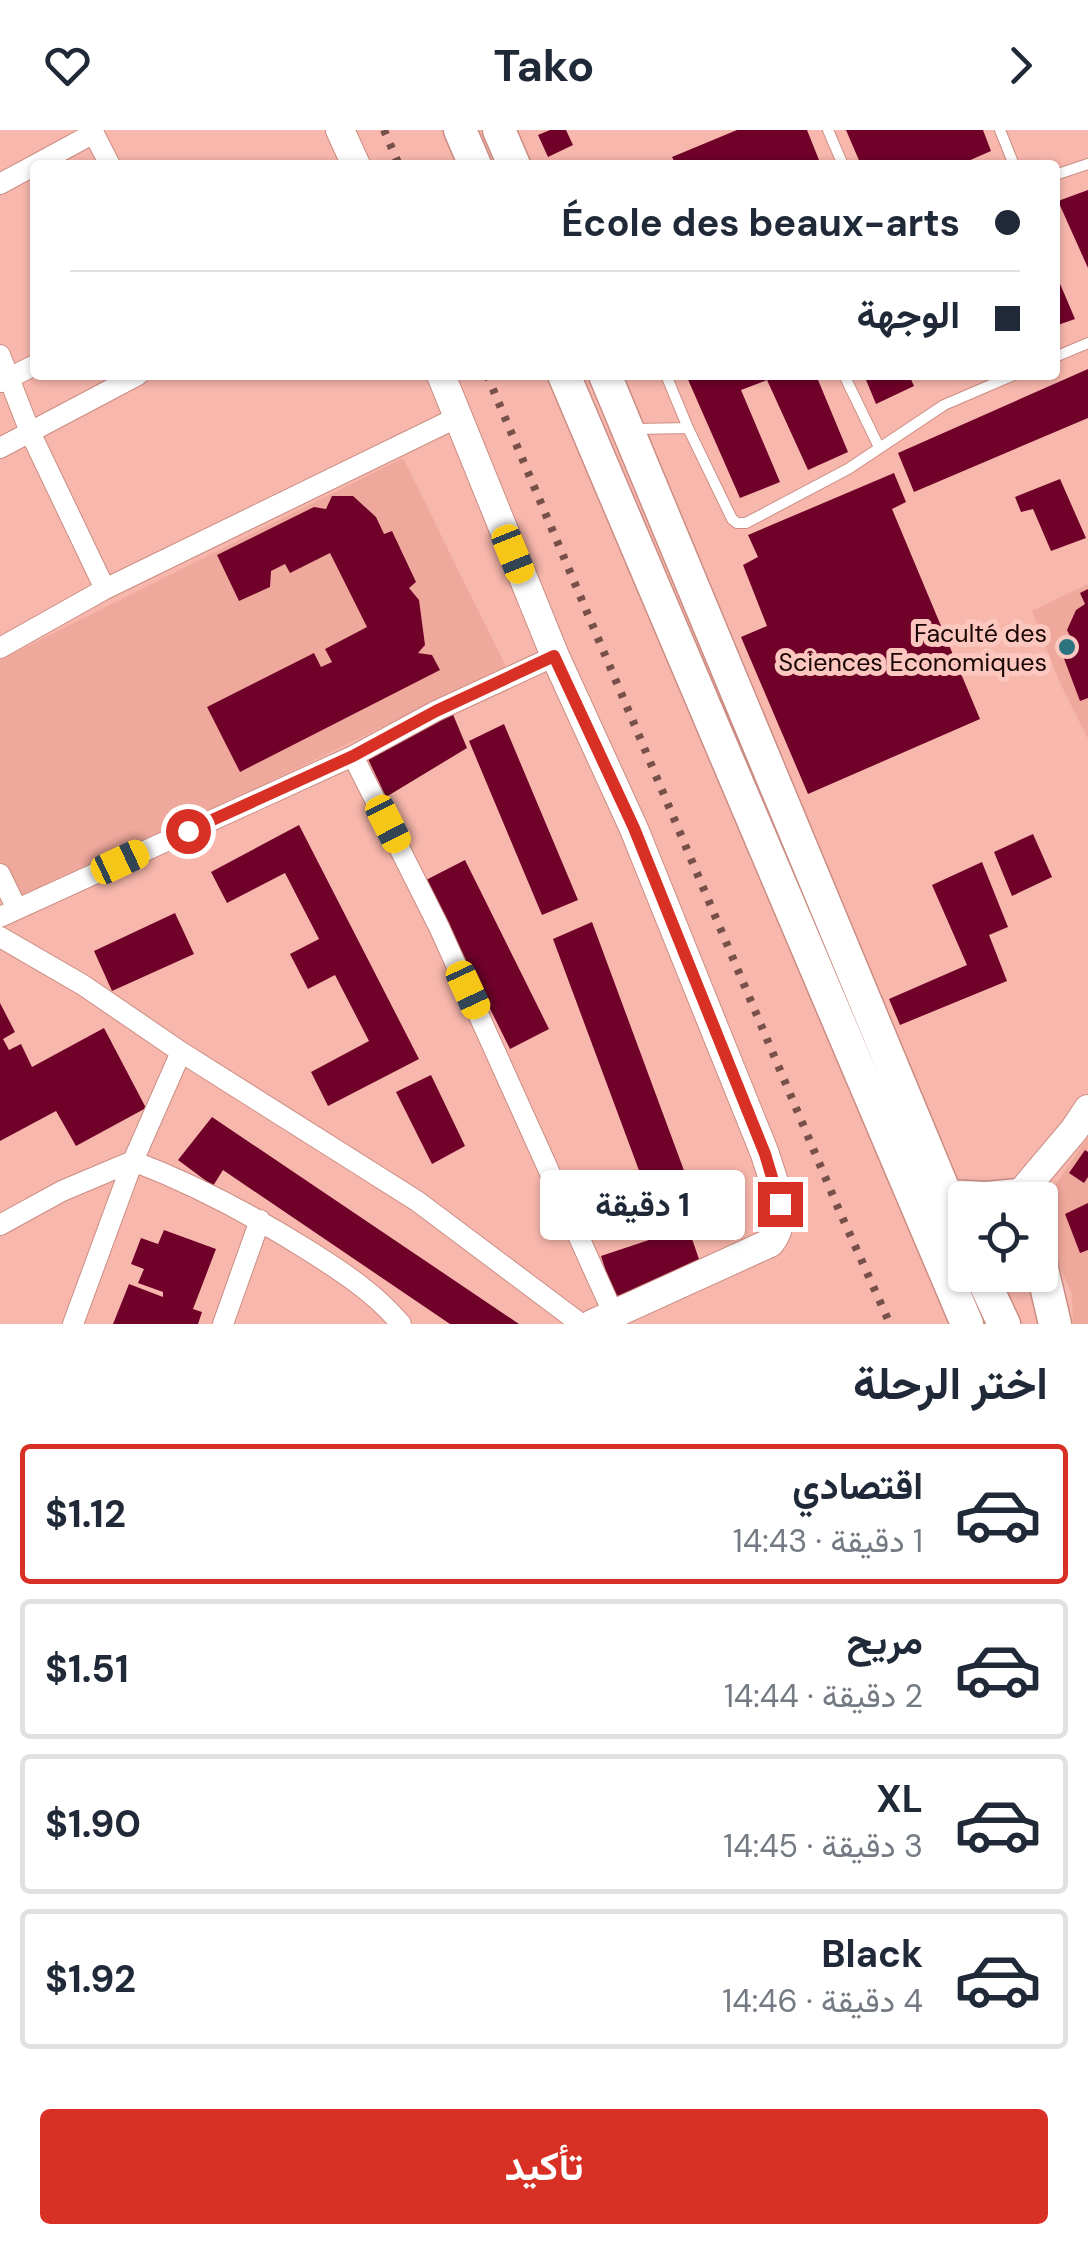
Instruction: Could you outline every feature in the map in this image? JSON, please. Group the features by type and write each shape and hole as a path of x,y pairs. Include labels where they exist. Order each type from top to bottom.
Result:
{"main road":[{"path":"460,130 473,160"},
{"path":"498,130 512,160"},
{"path":"566,380 948,1237"},
{"path":"607,380 948,1201"},
{"path":"965,1292 968,1324"},
{"path":"979,1292 1004,1324"},
{"path":"1047,1292 1054,1324"}],"street":[{"path":"340,130 354,160"},
{"path":"44,160 93,132 107,160"},
{"path":"0,184 30,168"},
{"path":"0,354 5,380 105,590"},
{"path":"5,380 30,367"},
{"path":"0,448 129,380"},
{"path":"353,756 439,928 603,1319 770,1243 777,1234 780,1204 765,1154 634,828 554,656 443,380"},
{"path":"0,648 105,590 458,417"},
{"path":"0,874 9,913 353,756 436,711 554,656"},
{"path":"0,937 83,985 181,1052 417,1201 581,1324"},
{"path":"73,1324 133,1161 181,1052"},
{"path":"1032,1182 1083,1126"},
{"path":"0,1225 133,1161 181,1179 260,1220 356,1283 385,1305 401,1324"},
{"path":"223,1324 260,1220"}],"lane":[{"path":"828,130 840,160"},
{"path":"1000,130 1012,160"},
{"path":"1060,173 1088,164"},
{"path":"1060,355 1088,343"},
{"path":"668,380 737,523 746,523 848,469 944,405 1002,380"},
{"path":"846,380 879,448"},
{"path":"629,429 688,428"}],"shaded area":[{"path":"403,458 506,667 20,903 0,860 0,660"},
{"name":"Faculté des Sciences Economiques","path":"1088,584 1088,739 1060,683 1032,611"},
{"path":"1088,1137 1088,1324 1073,1324 1072,1294 1058,1262 1058,1182"}],"building":[{"path":"566,130 573,145 548,157 538,135"},
{"path":"737,130 807,130 819,160 674,160 672,157"},
{"path":"846,130 983,130 991,151 970,160 859,160"},
{"path":"1088,190 1088,268 1060,205 1060,200"},
{"path":"1060,284 1075,319 1060,324"},
{"path":"1088,369 1088,418 914,492 898,453"},
{"path":"688,380 767,380 741,390 780,482 740,498"},
{"path":"767,380 818,380 848,452 808,470"},
{"path":"866,380 911,380 914,386 876,404"},
{"path":"894,473 906,502 892,509 980,719 808,794 741,637 767,626 743,565 758,557 748,535"},
{"path":"1060,479 1086,538 1051,551 1033,509 1021,512 1015,497"},
{"path":"332,496 353,496 376,517 384,534 392,531 416,582 409,588 419,600 425,645 418,653 432,655 440,670 240,772 207,707 314,653 321,667 332,662 325,649 367,627 330,553 290,573 285,564 271,571 270,587 239,601 217,555 314,507 326,509"},
{"path":"1088,589 1088,698 1080,701 1060,648 1072,640 1067,630 1076,610 1085,604 1080,593"},
{"path":"452,712 467,748 386,797 368,759"},
{"path":"504,724 578,900 542,915 469,741"},
{"path":"299,825 419,1059 328,1106 311,1072 369,1041 335,975 308,989 290,954 319,939 285,873 227,903 211,872"},
{"path":"1033,834 1052,877 1012,896 994,852"},
{"path":"465,860 549,1029 510,1049 426,880"},
{"path":"982,862 1008,927 989,935 1007,981 900,1025 889,999 967,965 932,885"},
{"path":"175,913 194,954 112,991 94,951"},
{"path":"592,922 689,1184 650,1200 553,939"},
{"path":"0,1003 15,1032 3,1039 9,1050 21,1044 32,1067 104,1028 146,1108 76,1146 56,1111 0,1141"},
{"path":"431,1075 465,1146 432,1164 396,1092"},
{"path":"212,1117 519,1324 450,1324 223,1170 213,1186 178,1160"},
{"path":"1085,1150 1088,1177 1084,1183 1069,1173"},
{"path":"1088,1203 1088,1250 1080,1253 1065,1214"},
{"path":"688,1227 702,1268 614,1297 601,1256"},
{"path":"164,1230 216,1249 193,1309 202,1312 198,1324 113,1324 129,1284 163,1297 163,1292 138,1283 144,1269 131,1264 141,1238 158,1244"}],"railway":[{"path":"384,130 397,160"},
{"path":"489,380 890,1324"}],"place":[{"name":"Faculté des Sciences Economiques","path":"1067,647"}],"route":[{"path":"188,831 353,756 436,711 554,656 634,828 765,1154 780,1204"}]}
